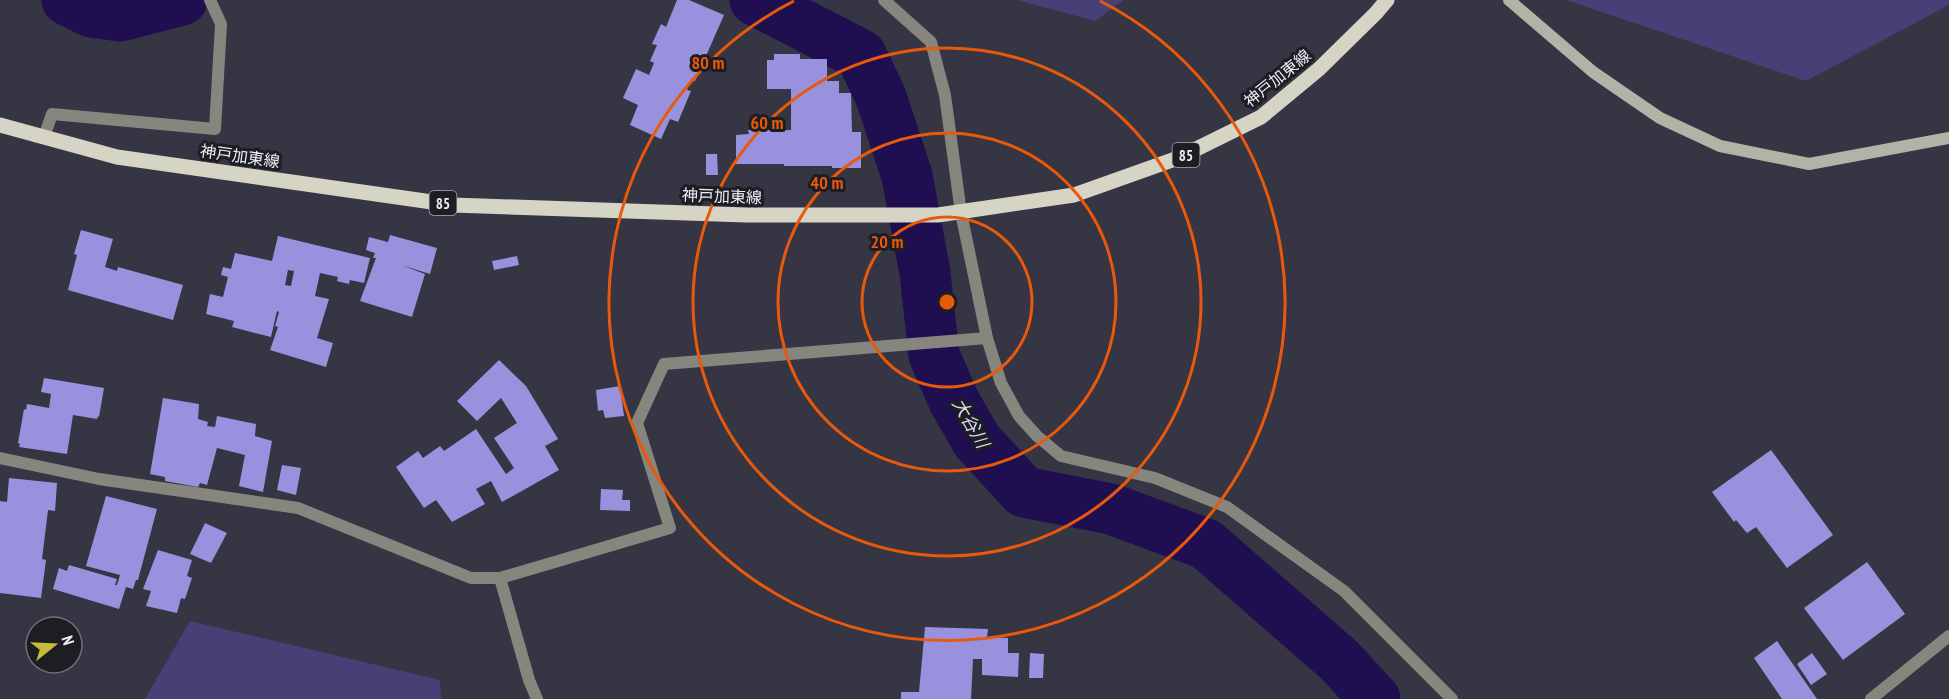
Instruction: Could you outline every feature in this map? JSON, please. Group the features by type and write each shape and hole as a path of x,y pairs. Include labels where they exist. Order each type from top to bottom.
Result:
{"main road":[{"name":"神戸加東線","path":"0,125 117,157 453,204 735,215 893,216 961,213 1074,195 1178,158 1261,117 1319,69 1376,14 1387,0"}],"street":[{"path":"44,137 52,114 214,129 221,24 210,0"},
{"path":"884,0 931,42 945,95 961,213 987,338 1001,383 1018,416 1061,456 1155,478 1227,507 1344,591 1452,699"},
{"path":"1509,0 1602,78 1660,118 1720,146 1809,164 1949,138"},
{"path":"0,458 99,479 298,508 471,578 500,578 670,528 637,423 664,364 987,338"},
{"path":"500,578 528,680 537,699"},
{"path":"1871,699 1949,636"}],"shaded area":[{"path":"1017,0 1124,0 1095,21"},
{"path":"1566,0 1949,0 1949,5 1806,81"},
{"path":"190,621 440,680 441,699 145,699"}],"building":[{"path":"677,0 689,0 724,15 695,81 691,79 687,90 691,91 678,122 670,119 661,139 630,125 638,105 623,98 636,69 649,75 654,63 650,61 657,45 652,44 661,24 666,27"},
{"path":"774,54 800,54 800,59 827,59 827,81 839,81 839,93 851,93 852,132 861,132 861,168 736,164 736,135 749,134 748,130 791,130 791,89 767,89 767,60 774,60"},
{"path":"706,154 717,154 718,175 706,175"},
{"path":"81,230 113,239 105,267 117,271 118,267 183,285 173,320 68,290"},
{"path":"390,235 437,248 430,274 401,265 425,274 412,317 360,301 376,258 373,258 375,253 366,250 369,237 388,242"},
{"path":"278,236 370,258 364,283 350,280 349,284 337,281 338,277 320,273 315,296 329,299 317,338 333,343 326,367 270,350 278,327 275,326 279,312 277,311 271,337 232,327 234,321 206,314 210,294 223,297 228,277 221,275 223,267 231,269 235,253 272,261","holes":["288,270 294,271 291,286 285,285"]},
{"path":"517,256 519,265 494,270 492,261"},
{"path":"499,360 526,386 558,439 545,446 559,470 502,502 491,481 476,489 485,504 452,522 436,500 424,508 396,467 418,451 423,458 440,446 444,451 476,429 506,474 514,468 494,438 517,423 501,398 477,421 457,401"},
{"path":"44,378 104,388 97,419 73,415 67,454 19,447 24,409 26,410 27,404 49,408 51,394 41,392"},
{"path":"620,386 624,416 605,418 603,410 598,411 596,390"},
{"path":"163,398 199,404 198,419 208,422 207,426 215,427 217,416 256,424 255,436 272,441 263,492 239,486 245,455 217,448 207,485 200,483 198,487 165,481 165,477 150,474"},
{"path":"1771,450 1833,535 1787,568 1756,527 1747,533 1736,520 1734,522 1712,492"},
{"path":"282,465 301,468 296,495 277,490"},
{"path":"9,478 57,483 55,511 48,510 42,559 46,560 41,598 0,593 0,501 7,502"},
{"path":"601,489 623,490 622,500 630,500 630,511 600,510"},
{"path":"106,496 157,509 138,580 133,589 126,587 119,609 53,589 59,568 67,571 69,565 117,579 115,585 117,585 120,575 86,566"},
{"path":"205,523 227,533 211,563 190,554"},
{"path":"158,550 192,560 187,576 192,578 185,599 181,598 177,613 146,606 151,591 143,589"},
{"path":"1867,562 1905,614 1843,660 1804,608"},
{"path":"925,627 988,629 987,637 1008,638 1008,653 1019,653 1018,677 982,675 982,659 973,659 971,699 901,699 901,692 919,692"},
{"path":"1777,641 1817,699 1782,699 1754,658"},
{"path":"1030,653 1044,654 1043,678 1029,678"},
{"path":"1812,653 1827,674 1811,685 1797,664"}],"waterway":[{"name":"大谷川","path":"67,0 91,12 120,16 182,0"},
{"name":"大谷川","path":"755,0 861,55 881,97 907,176 925,273 934,355 954,401 977,441 1024,492 1111,509 1206,544 1339,660 1375,699"}]}
